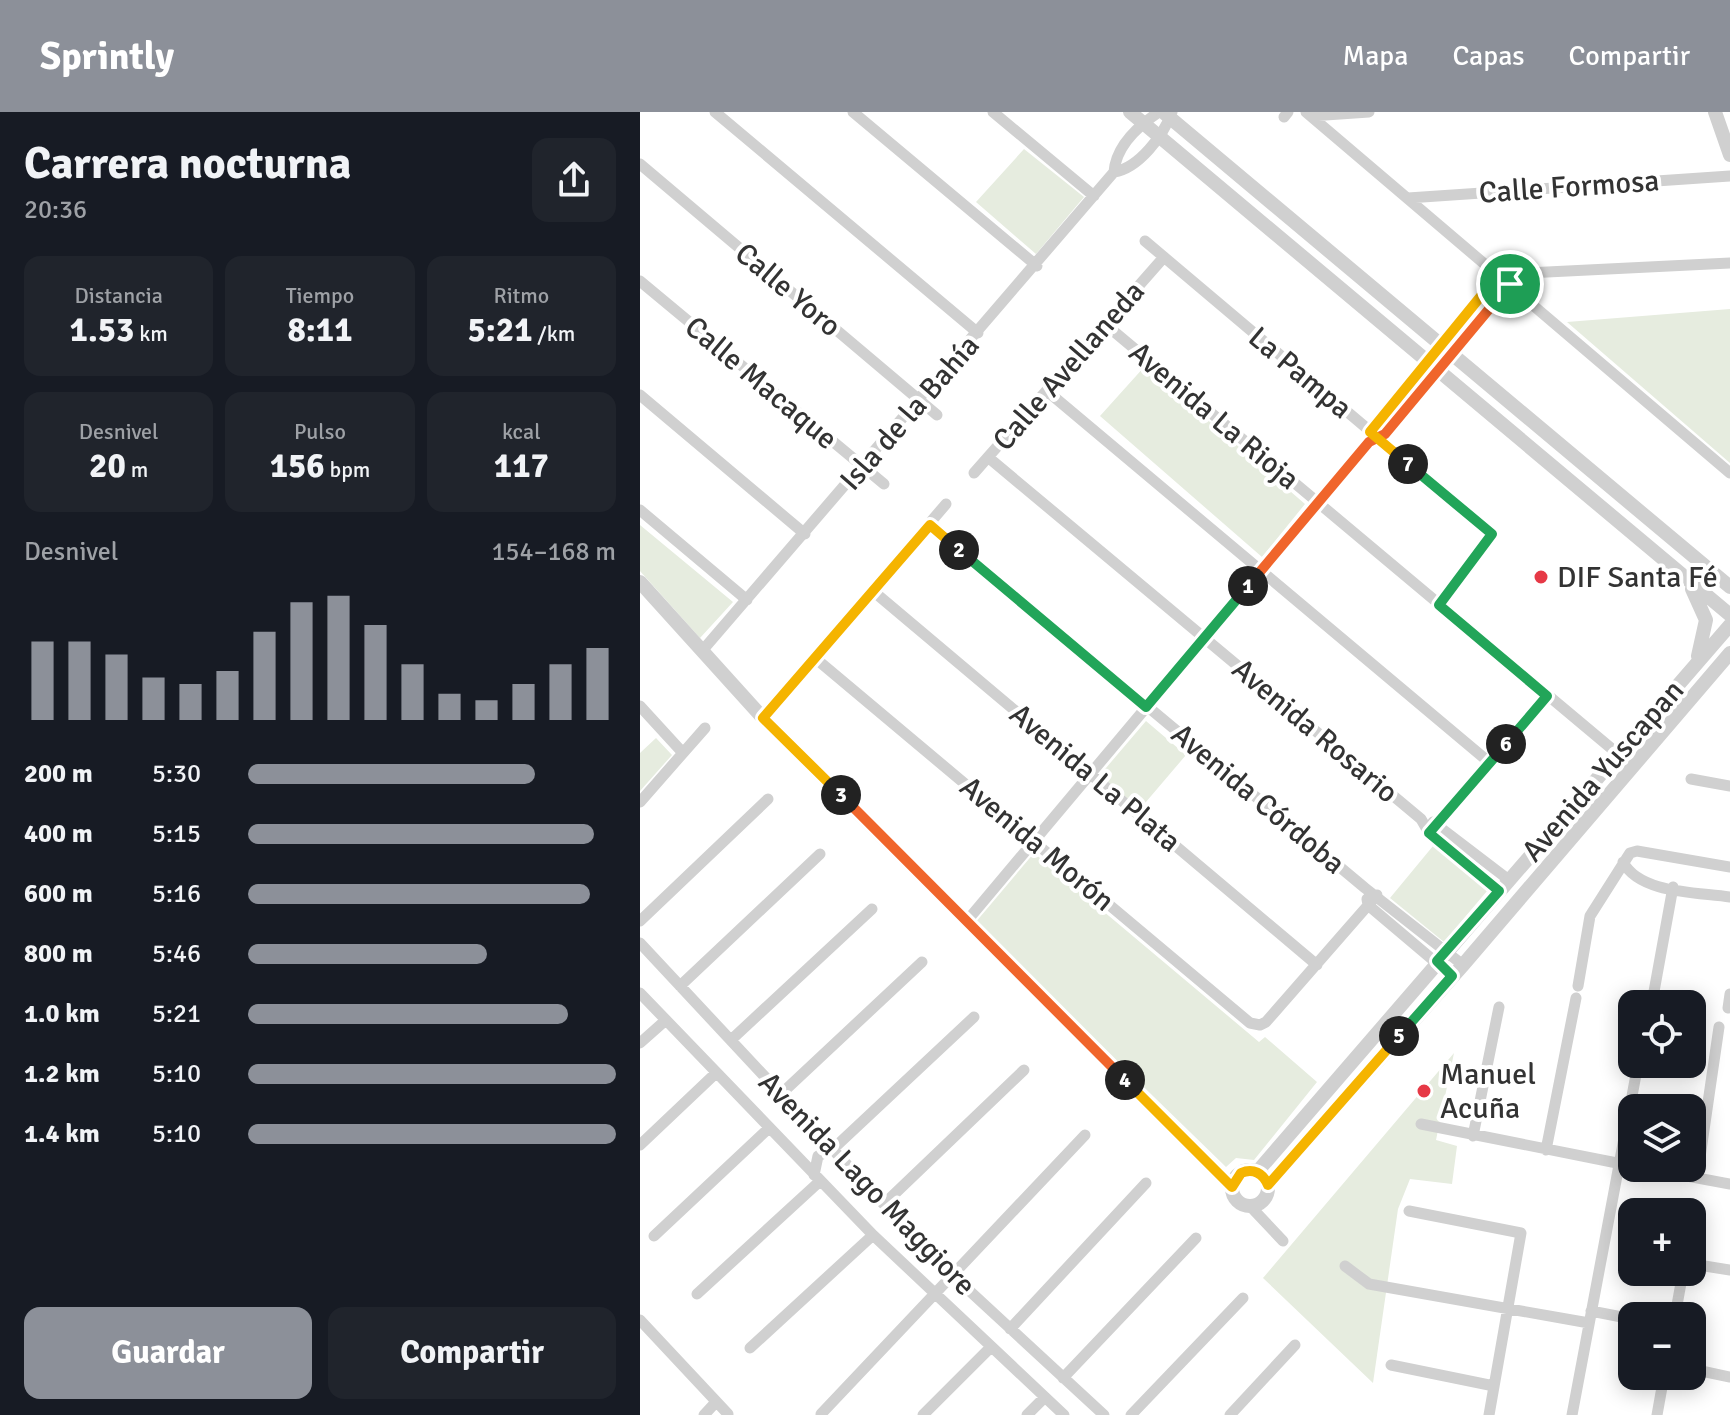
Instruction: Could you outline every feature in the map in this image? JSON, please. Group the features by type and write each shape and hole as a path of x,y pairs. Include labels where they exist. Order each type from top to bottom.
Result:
{"street":[{"path":"715,112 978,333"},
{"path":"853,112 1037,266"},
{"path":"993,112 1094,196"},
{"path":"1130,112 1730,615"},
{"path":"1309,114 1369,112"},
{"path":"1715,112 1730,155"},
{"path":"1166,114 1730,587"},
{"name":"Isla de la Bahía","path":"1114,172 1130,169 1159,135 1166,114"},
{"name":"Isla de la Bahía","path":"702,651 1037,266 1114,172 1115,157 1143,122 1166,114"},
{"path":"1309,114 1730,473"},
{"name":"Calle Yoro","path":"640,164 937,415"},
{"name":"Calle Formosa","path":"1408,198 1730,176"},
{"name":"La Pampa","path":"1145,241 1372,438 1492,534 1439,605"},
{"name":"Calle Avellaneda","path":"974,473 1164,257"},
{"path":"966,922 1447,350 1510,284 1527,273 1730,263"},
{"path":"1447,350 1499,274"},
{"name":"Calle Macaque","path":"640,281 884,484"},
{"name":"Avenida La Rioja","path":"1105,324 1618,754"},
{"path":"1047,391 1490,763"},
{"path":"640,395 805,534"},
{"name":"Avenida Rosario","path":"989,458 1421,819 1429,833 1504,886"},
{"path":"763,718 946,504"},
{"path":"640,510 747,600"},
{"name":"Avenida Córdoba","path":"930,525 1146,707 1377,895 1442,956 1452,976"},
{"path":"1699,562 1730,577"},
{"path":"1686,579 1706,620 1703,647 1691,670"},
{"path":"640,582 763,718 1232,1187 1235,1198 1250,1206 1283,1241"},
{"name":"Avenida La Plata","path":"873,591 1317,965"},
{"name":"Avenida Yuscapan","path":"1257,1172 1730,625"},
{"name":"Avenida Yuscapan","path":"1268,1185 1463,965 1730,653"},
{"name":"Avenida Morón","path":"815,658 1250,1023 1260,1025 1317,965"},
{"path":"1429,833 1547,696"},
{"path":"640,706 683,753"},
{"path":"640,802 705,728"},
{"path":"1691,779 1730,786"},
{"path":"640,921 768,799"},
{"name":"Avenida Rosario","path":"1421,819 1438,823 1504,886"},
{"path":"1546,1150 1590,916 1623,862 1637,851 1730,867"},
{"path":"680,986 820,854"},
{"path":"1623,862 1636,879 1730,897"},
{"path":"1654,990 1673,887"},
{"name":"Avenida Córdoba","path":"1365,888 1368,905 1442,956 1463,965"},
{"path":"1317,965 1377,895"},
{"path":"731,1040 872,909"},
{"name":"Avenida Lago Maggiore","path":"640,943 952,1275 1104,1415"},
{"path":"781,1094 922,962"},
{"name":"Avenida Lago Maggiore","path":"640,993 873,1235 1064,1415"},
{"path":"1728,1008 1730,994"},
{"path":"1473,1136 1499,1007"},
{"path":"697,1294 816,1178 818,1156 833,1149 974,1017"},
{"path":"640,1043 666,1020"},
{"path":"1706,1116 1719,1027"},
{"path":"884,1204 1024,1070"},
{"path":"640,1145 716,1073"},
{"path":"1421,1124 1618,1163 1572,1415"},
{"path":"654,1236 769,1128"},
{"path":"821,1414 1085,1135"},
{"path":"1232,1187 1241,1173 1257,1172 1268,1185 1262,1202 1250,1206"},
{"path":"1706,1180 1730,1184"},
{"path":"1010,1329 1146,1183"},
{"path":"1409,1211 1521,1233 1489,1415"},
{"path":"750,1348 873,1235"},
{"path":"1063,1378 1196,1238"},
{"path":"1345,1266 1369,1284 1508,1309 1618,1318"},
{"path":"1706,1266 1730,1270"},
{"path":"1131,1415 1243,1298"},
{"path":"640,1320 728,1414"},
{"path":"1230,1415 1295,1345"},
{"path":"923,1415 991,1347"},
{"path":"1391,1365 1494,1386"},
{"path":"1706,1372 1730,1377"},
{"path":"1657,1415 1661,1390"},
{"path":"1027,1415 1045,1397"},
{"path":"704,1415 716,1402"}],"shaded area":[{"path":"1024,149 1084,197 1036,254 976,202"},
{"path":"1730,309 1730,463 1567,322"},
{"path":"1145,366 1305,504 1262,557 1100,416"},
{"path":"640,525 733,602 700,638 640,571"},
{"path":"1146,721 1186,755 1140,809 1100,775"},
{"path":"656,738 672,755 640,791 640,753"},
{"path":"1433,846 1487,891 1444,942 1390,898"},
{"path":"1034,853 1259,1042 1265,1037 1317,1082 1254,1160 1236,1158 1226,1167 975,923"},
{"path":"1454,1053 1436,1140 1457,1146 1452,1184 1410,1179 1398,1209 1373,1383 1263,1278"}],"place":[{"name":"DIF Santa Fé","path":"1541,577"},
{"name":"Manuel Acuña","path":"1424,1091"}],"route":[{"path":"1510,284 1385,434 1379,440 1369,442 1146,707 930,525 763,718 1232,1187 1236,1177 1252,1170 1262,1175 1268,1185 1452,976 1437,961 1499,891 1429,833 1547,696 1439,605 1492,534 1379,440 1370,432 1499,274 1510,284"}]}
